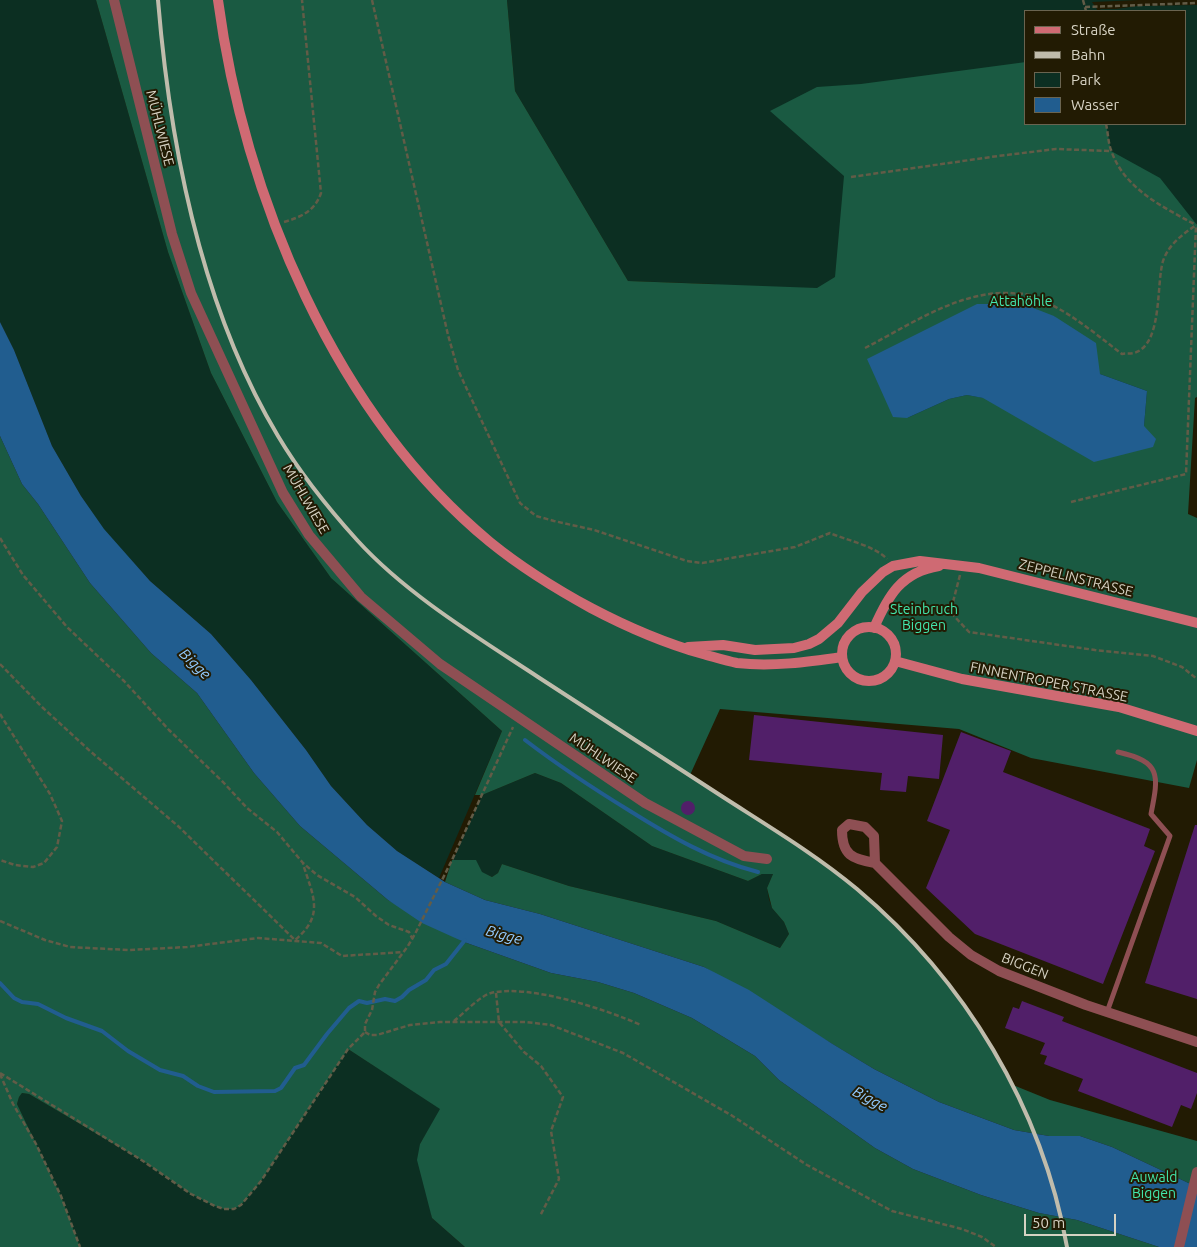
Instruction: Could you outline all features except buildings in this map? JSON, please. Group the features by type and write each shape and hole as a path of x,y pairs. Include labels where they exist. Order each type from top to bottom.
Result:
{"main road":[{"path":"218,0 223,39 232,81 258,175 276,225 306,296 340,361 364,400 394,442 425,479 490,542 526,569 561,592 641,632 681,648 736,663 769,664 842,657"},
{"name":"ZEPPELINSTRASSE","path":"681,648 723,645 755,650 794,648 809,644 838,623 872,582 883,572 893,566 920,561 979,568 1197,623"},
{"name":"ZEPPELINSTRASSE","path":"874,628 887,599 899,585 914,574 928,568 947,565"},
{"path":"874,628 888,635 895,646 895,661 889,672 883,677 870,681 857,678 848,672 842,657 845,642 851,635 858,630 874,628"},
{"name":"FINNENTROPER STRASSE","path":"895,661 962,679 1119,707 1197,731"}],"street":[{"name":"MÜHLWIESE","path":"114,0 172,234 191,293 284,493 309,535 361,597 440,664 645,803 744,856 767,859"},
{"name":"BIGGEN","path":"875,863 948,937 971,955 999,971 1107,1012 1197,1042"},
{"path":"1178,1247 1197,1172"}],"lane":[{"path":"1107,1012 1170,836 1151,814 1157,785 1154,774 1148,764 1135,756 1118,752"}],"path":[{"path":"276,225 299,218 318,202 321,193 302,0"},
{"path":"372,0 448,336 458,370 520,503 536,516 554,522 594,530 687,561 702,563 795,547 830,533 873,549 883,555 893,566"},
{"path":"1083,0 1086,10"},
{"path":"1085,7 1197,3"},
{"path":"1106,125 1111,151 1126,177 1150,200 1197,225"},
{"path":"851,177 1056,149 1111,151"},
{"path":"865,348 942,307 976,297 1001,293 1027,294 1061,310 1122,354 1135,352 1147,344 1157,317 1158,289 1163,261 1172,243 1197,225"},
{"path":"1071,502 1186,474 1197,225"},
{"path":"0,538 23,575 67,627 124,681 169,730 247,808 277,832 302,863 318,875 356,897 376,916 389,925 409,932 412,940"},
{"path":"963,566 952,602 954,616 969,632 1095,650 1154,656 1182,667 1197,679"},
{"path":"0,664 42,707 90,751 178,826 295,940"},
{"path":"0,714 50,794 62,820 57,847 44,863 33,868 15,866 0,860"},
{"path":"0,1073 143,1161 191,1194 224,1209 234,1209 241,1205 261,1181 348,1049 365,1032 378,985 412,940 452,860 518,718"},
{"path":"295,940 311,923 315,904 302,863"},
{"path":"0,921 45,940 70,947 130,950 187,947 258,938 322,943 342,956 404,952"},
{"path":"453,1022 490,994 520,991 547,995 599,1008 641,1024"},
{"path":"496,993 500,1022 524,1052 541,1066 562,1098 551,1131 559,1179 540,1216"},
{"path":"365,1032 377,1035 410,1025 453,1022 526,1022 551,1025 623,1053 732,1115 806,1165 892,1210 962,1229 982,1237 996,1247"},
{"path":"0,1073 13,1104 36,1144 60,1196 80,1247"}],"green space":[{"path":"0,0 96,0 168,252 211,373 277,502 331,578 502,731 439,878 397,851 367,825 331,786 306,750 251,680 211,634 150,581 104,530 81,496 52,446 14,350 0,322"},
{"name":"Steinbruch Biggen","path":"96,0 507,0 515,91 628,281 817,288 835,277 844,176 770,111 817,87 861,84 1024,62 1024,125 1106,125 1111,151 1160,178 1197,225 1197,397 1195,398 1188,514 1197,518 1197,760 1189,788 1031,758 959,729 720,709 690,775 798,845 856,888 882,912 922,952 947,981 982,1031 1013,1085 1050,1100 1197,1141 1197,1187 1112,1147 1080,1136 1049,1136 1014,1130 939,1102 874,1069 704,967 540,914 485,900 445,882 452,860 476,860 482,872 492,877 498,873 502,864 569,886 716,921 780,948 789,934 784,922 772,908 767,888 773,874 762,874 748,881 652,846 561,783 535,773 482,795 475,795 502,731 331,578 277,502 211,373 168,252","holes":["1054,316 1100,374 1147,391 1144,426 967,395 949,399 907,418"]},
{"name":"Attahöhle","path":"507,0 1139,0 1092,2 1097,10 1024,10 1024,125 1187,125 1187,10 1100,10 1137,6 1197,5 1197,344 1183,561 999,526 715,284 628,281 515,91"},
{"path":"0,436 22,484 38,504 90,583 151,653 197,693 254,773 300,826 388,900 464,942 551,973 598,982 634,993 692,1018 755,1056 779,1080 875,1148 913,1169 981,1195 1039,1213 1077,1220 1159,1247 465,1247 432,1218 417,1160 420,1144 440,1109 348,1049 261,1181 241,1205 234,1209 224,1209 215,1206 191,1194 143,1161 29,1094 22,1093 17,1104 61,1196 80,1247 0,1247"},
{"path":"535,773 561,783 652,846 748,881 762,874 773,874 767,888 769,899 772,908 784,922 789,934 780,948 716,921 569,886 502,864 498,873 492,877 453,860 482,795"},
{"path":"348,1049 441,1109 420,1144 432,1218 465,1247 80,1247 61,1196 17,1104 22,1093 29,1094 143,1161 191,1194 224,1209 241,1205 261,1181"}],"water":[{"path":"977,304 1023,304 1054,316 1096,343 1100,374 1147,391 1144,426 1156,439 1153,447 1094,462 983,398 967,395 949,399 907,418 893,417 867,359"},
{"name":"Bigge","path":"0,322 14,350 52,446 81,496 104,529 150,581 211,634 251,680 306,750 331,786 367,825 397,851 445,882 485,900 540,914 704,967 749,990 874,1069 939,1102 1014,1130 1049,1136 1080,1136 1112,1147 1197,1187 1197,1247 1159,1247 1077,1220 1039,1213 981,1195 913,1169 875,1148 779,1080 755,1056 692,1018 634,993 598,982 551,973 464,942 422,923 388,900 300,826 254,773 197,693 151,653 90,583 38,504 22,484 0,436"}],"waterway":[{"path":"525,740 590,786 660,829 707,854 758,872"},
{"path":"0,983 14,998 22,1002 38,1004 66,1018 102,1031 128,1051 160,1070 183,1076 198,1086 214,1092 275,1091 281,1088 295,1068 304,1065 349,1008 359,1001 367,1003 385,999 395,1001 402,997 409,990 426,980 434,970 446,964 465,940"}],"railway":[{"path":"158,0 163,55 181,169 210,281 229,335 252,387 278,436 305,477 325,503 376,560 420,597 491,646 808,852 857,889 896,925 932,964 964,1005 993,1050 1018,1096 1039,1145 1055,1195 1067,1247"}],"park label":[{"name":"Auwald Biggen","path":"1154,1186"}]}
